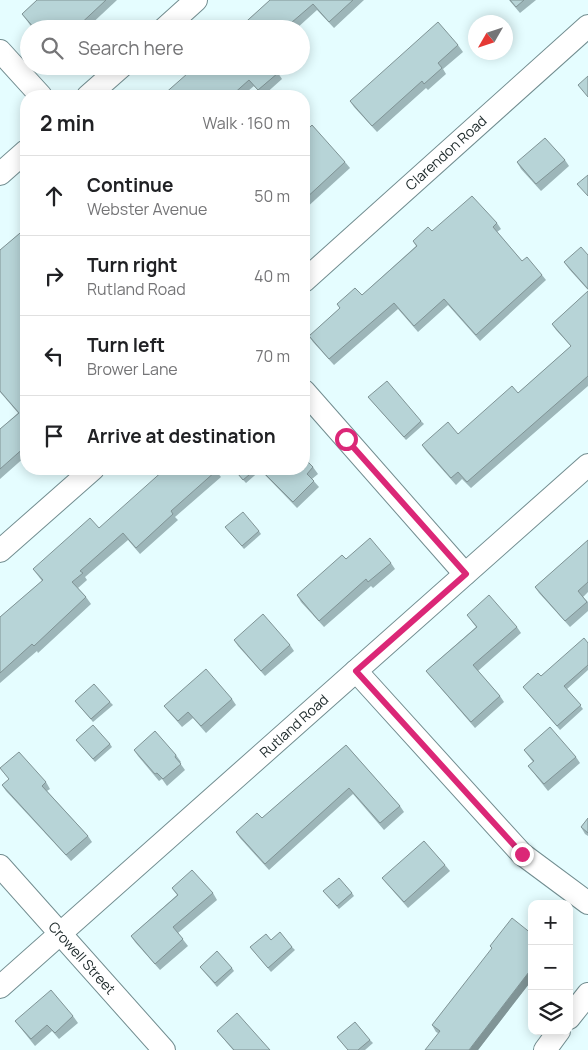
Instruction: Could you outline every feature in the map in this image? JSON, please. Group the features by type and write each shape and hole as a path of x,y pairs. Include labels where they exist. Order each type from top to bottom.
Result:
{"street":[{"path":"174,20 196,0"},
{"name":"Clarendon Road","path":"310,276 588,26"},
{"path":"0,51 20,73"},
{"path":"22,75 36,90"},
{"path":"95,90 112,75"},
{"path":"0,174 20,156"},
{"path":"310,398 466,574"},
{"name":"Rutland Road","path":"0,987 588,465"},
{"path":"0,551 86,475"},
{"path":"356,671 522,854 588,904"},
{"name":"Crowell Street","path":"0,866 164,1050"},
{"path":"573,1013 588,994"},
{"path":"544,1050 556,1035"}],"building":[{"path":"37,0 106,0 85,20 27,20 22,14"},
{"path":"270,0 353,0 329,22 313,4 294,20 248,20"},
{"path":"510,0 524,0 516,7"},
{"path":"438,22 458,45 438,63 442,68 424,84 422,81 372,126 350,101"},
{"path":"186,75 276,75 258,90 249,80 238,90 169,90"},
{"path":"588,76 588,97 578,85"},
{"path":"312,125 345,162 310,194 310,127"},
{"path":"545,138 565,160 536,184 517,162"},
{"path":"588,175 588,196 577,184"},
{"path":"472,196 497,223 493,227 522,261 527,257 542,275 476,335 444,299 414,326 394,303 329,359 310,335 340,308 337,304 355,288 362,295 417,246 413,241 428,227 432,231"},
{"path":"20,233 20,451 0,469 0,429 19,413 0,391 0,250"},
{"path":"581,247 588,255 588,289 564,262"},
{"path":"588,291 588,376 467,482 458,472 451,478 422,445 448,422 458,434 512,386 518,393 571,346 552,324"},
{"path":"387,381 421,421 404,437 368,397"},
{"path":"158,475 212,475 171,511 173,514 136,548 123,533 80,571 83,573 72,582 86,597 34,646 32,644 0,673 0,617 43,580 33,569 90,518 99,528"},
{"path":"239,475 249,475 243,480"},
{"path":"266,475 308,475 314,481 293,502"},
{"path":"243,512 259,531 242,546 225,527"},
{"path":"370,538 391,563 368,582 366,579 319,621 297,595 342,555 346,559"},
{"path":"588,540 588,582 578,591 587,602 565,621 535,587"},
{"path":"489,595 517,627 473,665 500,696 471,722 426,671 477,627 467,615"},
{"path":"263,614 290,645 261,671 234,640"},
{"path":"584,638 588,643 588,665 564,686 581,705 557,726 523,687 538,673 541,676"},
{"path":"206,669 232,699 201,726 188,712 178,721 164,706"},
{"path":"94,684 110,702 91,719 75,701"},
{"path":"93,725 110,744 93,759 76,740"},
{"path":"550,727 576,757 544,784 528,766 534,761 524,750"},
{"path":"155,731 176,755 175,757 181,764 163,779 157,773 155,774 134,750"},
{"path":"346,745 400,806 380,823 349,788 265,864 236,832 257,813 262,818"},
{"path":"19,752 46,782 42,786 88,836 66,855 2,785 9,779 0,768"},
{"path":"588,818 588,833 581,827"},
{"path":"424,841 445,865 404,902 382,878"},
{"path":"192,870 213,893 173,927 183,939 155,964 131,936 178,895 172,888"},
{"path":"339,878 352,893 337,906 323,891"},
{"path":"512,918 528,931 528,973 469,1050 425,1050 440,1031 432,1025 492,948 490,946"},
{"path":"280,932 292,947 268,968 250,947 266,934 271,940"},
{"path":"217,951 232,968 215,983 200,967"},
{"path":"51,990 73,1016 55,1033 47,1025 31,1039 15,1021"},
{"path":"237,1013 270,1050 234,1050 217,1031"},
{"path":"355,1022 370,1040 358,1050 348,1050 337,1037"}],"route":[{"path":"346,439 466,574 356,671 522,854"}]}
